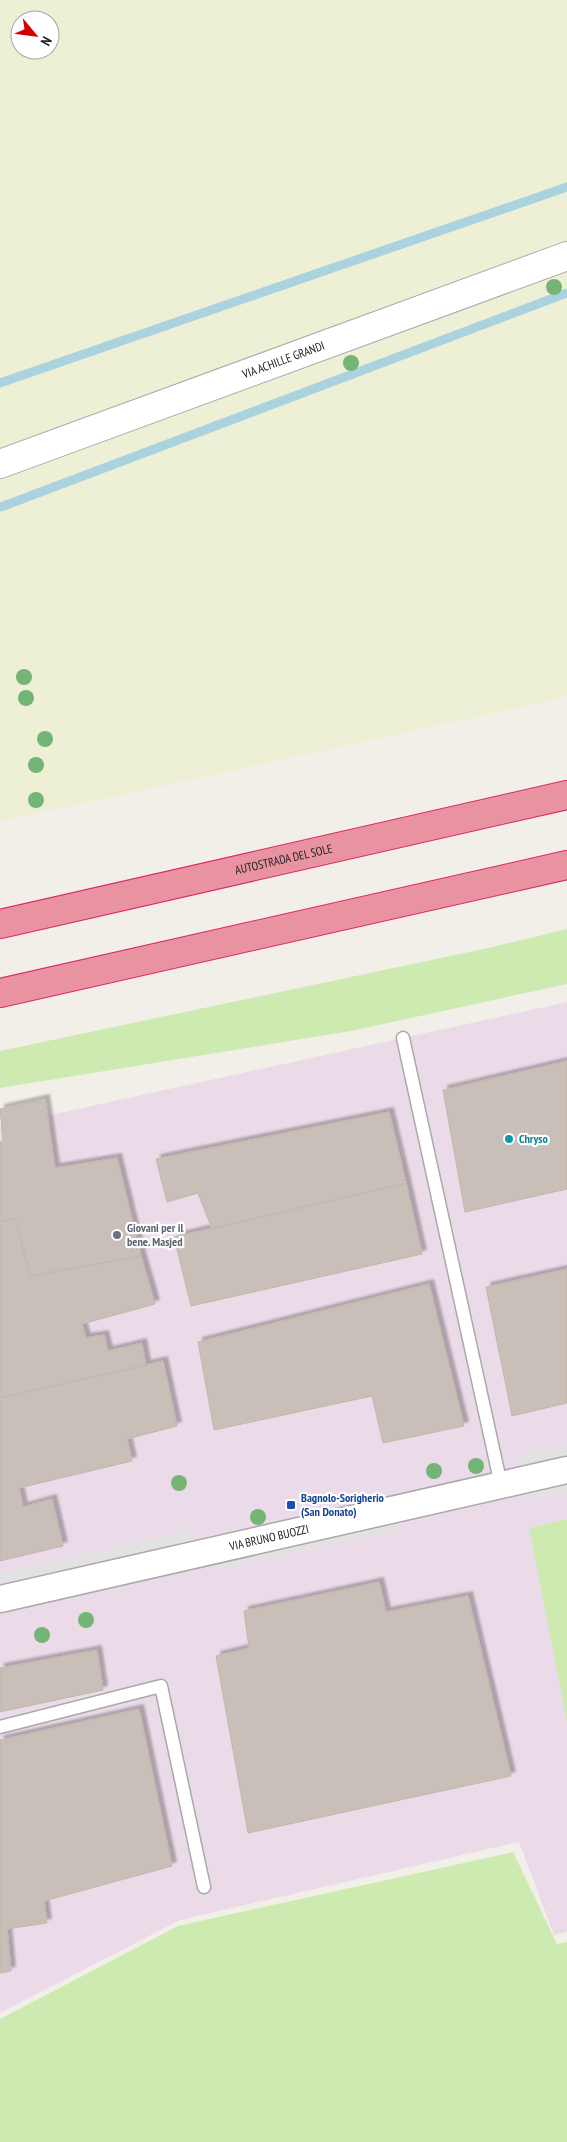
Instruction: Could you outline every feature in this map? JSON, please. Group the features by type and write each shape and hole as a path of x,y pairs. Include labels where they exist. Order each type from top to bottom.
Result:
{"highway":[{"name":"AUTOSTRADA DEL SOLE","path":"0,924 567,795"},
{"path":"0,993 567,865"}],"street":[{"name":"VIA ACHILLE GRANDI","path":"0,464 567,256"},
{"name":"VIA BRUNO BUOZZI","path":"0,1599 567,1470"}],"lane":[{"path":"403,1038 501,1485"},
{"path":"0,1727 161,1686 204,1888"}],"shaded area":[{"path":"567,1002 567,1932 554,1935 519,1842 180,1920 0,2013 0,1126"},
{"path":"567,1444 567,1456 520,1466 518,1455"},
{"path":"567,1481 567,1492 525,1501 521,1491"},
{"path":"398,1519 399,1530 219,1569 216,1560"},
{"path":"190,1530 191,1540 0,1583 1,1574"}],"green space":[{"path":"0,0 567,0 567,697 0,822"},
{"path":"567,929 567,984 351,1031 0,1088 0,1051 488,948"},
{"path":"567,1519 567,1722 529,1528"},
{"path":"513,1852 557,1944 567,1942 567,2142 0,2142 0,2019 178,1926"}],"building":[{"name":"Chryso","path":"567,1061 567,1189 465,1212 443,1090"},
{"path":"45,1099 55,1168 117,1158 141,1256 30,1276 15,1218 0,1222 0,1142 3,1141 0,1109"},
{"path":"389,1112 406,1183 212,1229 198,1193 167,1202 156,1159"},
{"path":"406,1183 422,1254 191,1306 174,1237"},
{"path":"15,1218 30,1276 141,1256 155,1304 82,1324 86,1338 104,1335 108,1351 142,1343 146,1365 0,1398 0,1222"},
{"path":"567,1269 567,1403 512,1416 486,1287"},
{"path":"429,1284 464,1426 383,1443 372,1396 214,1430 198,1342"},
{"path":"163,1361 177,1426 127,1439 132,1461 19,1488 23,1507 52,1499 63,1546 0,1561 0,1398"},
{"path":"379,1582 386,1612 468,1596 511,1776 248,1833 216,1656 249,1648 244,1611"},
{"path":"97,1650 103,1690 0,1712 0,1668"},
{"path":"139,1709 172,1866 44,1901 47,1923 7,1929 11,1971 0,1973 0,1740"}],"waterway":[{"path":"0,383 567,187"},
{"path":"1,507 567,293"}],"place":[{"name":"Chryso","path":"509,1139"},
{"name":"Giovani per il bene. Masjed","path":"117,1235"},
{"name":"Bagnolo-Sorigherio (San Donato)","path":"291,1505"}]}
